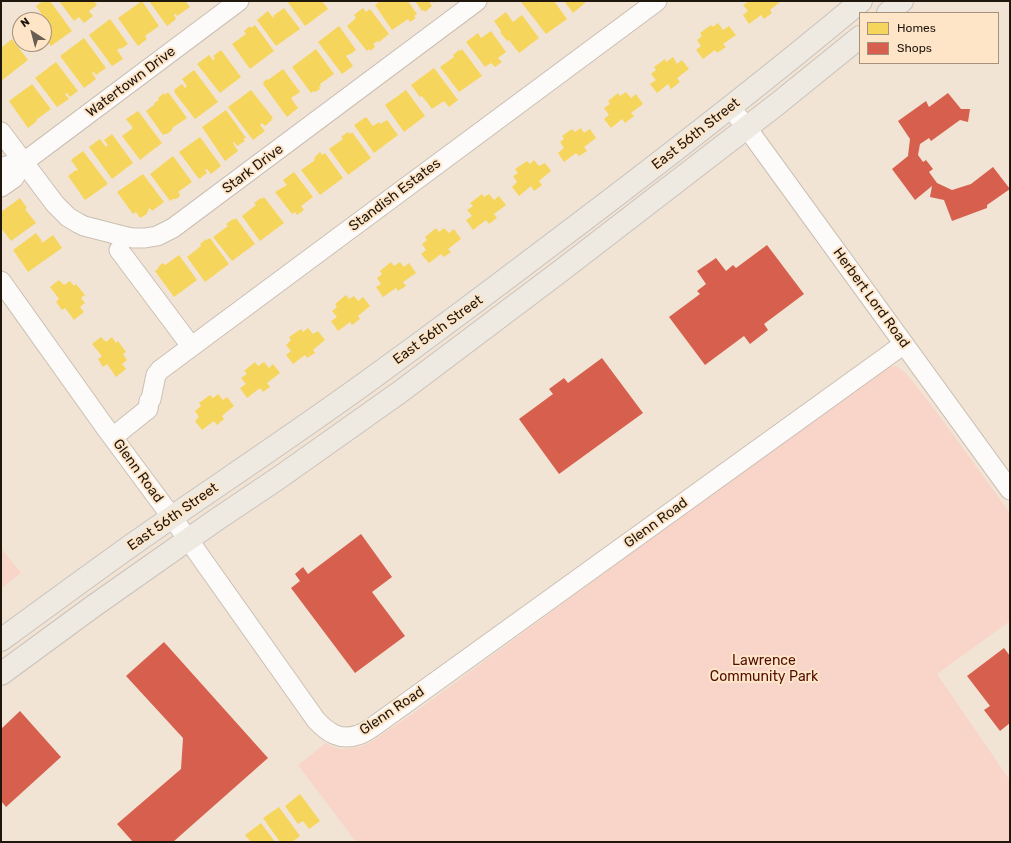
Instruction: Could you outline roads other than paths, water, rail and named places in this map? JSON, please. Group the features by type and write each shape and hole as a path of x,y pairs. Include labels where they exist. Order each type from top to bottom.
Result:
{"main road":[{"name":"East 56th Street","path":"1,640 172,518 288,438 442,327 694,136 861,1"},
{"path":"889,12 902,1"},
{"name":"East 56th Street","path":"1,674 188,539 280,477 400,392 776,106 859,38"}],"street":[{"name":"Watertown Drive","path":"1,187 14,178 24,162 239,1"},
{"name":"Stark Drive","path":"1,132 61,211 68,217 78,223 90,227 133,238 157,236 173,228 477,1"},
{"name":"Standish Estates","path":"109,432 140,400 149,402 156,375 160,370 657,1"},
{"name":"Herbert Lord Road","path":"730,107 747,128 1010,490"},
{"name":"Watertown Drive","path":"1,170 6,166 24,162"},
{"path":"119,250 191,346"},
{"name":"Glenn Road","path":"1,281 320,724 324,729 331,733 349,737 359,735 403,706 904,344"}],"park label":[{"name":"Lawrence Community Park","path":"764,670"}]}
